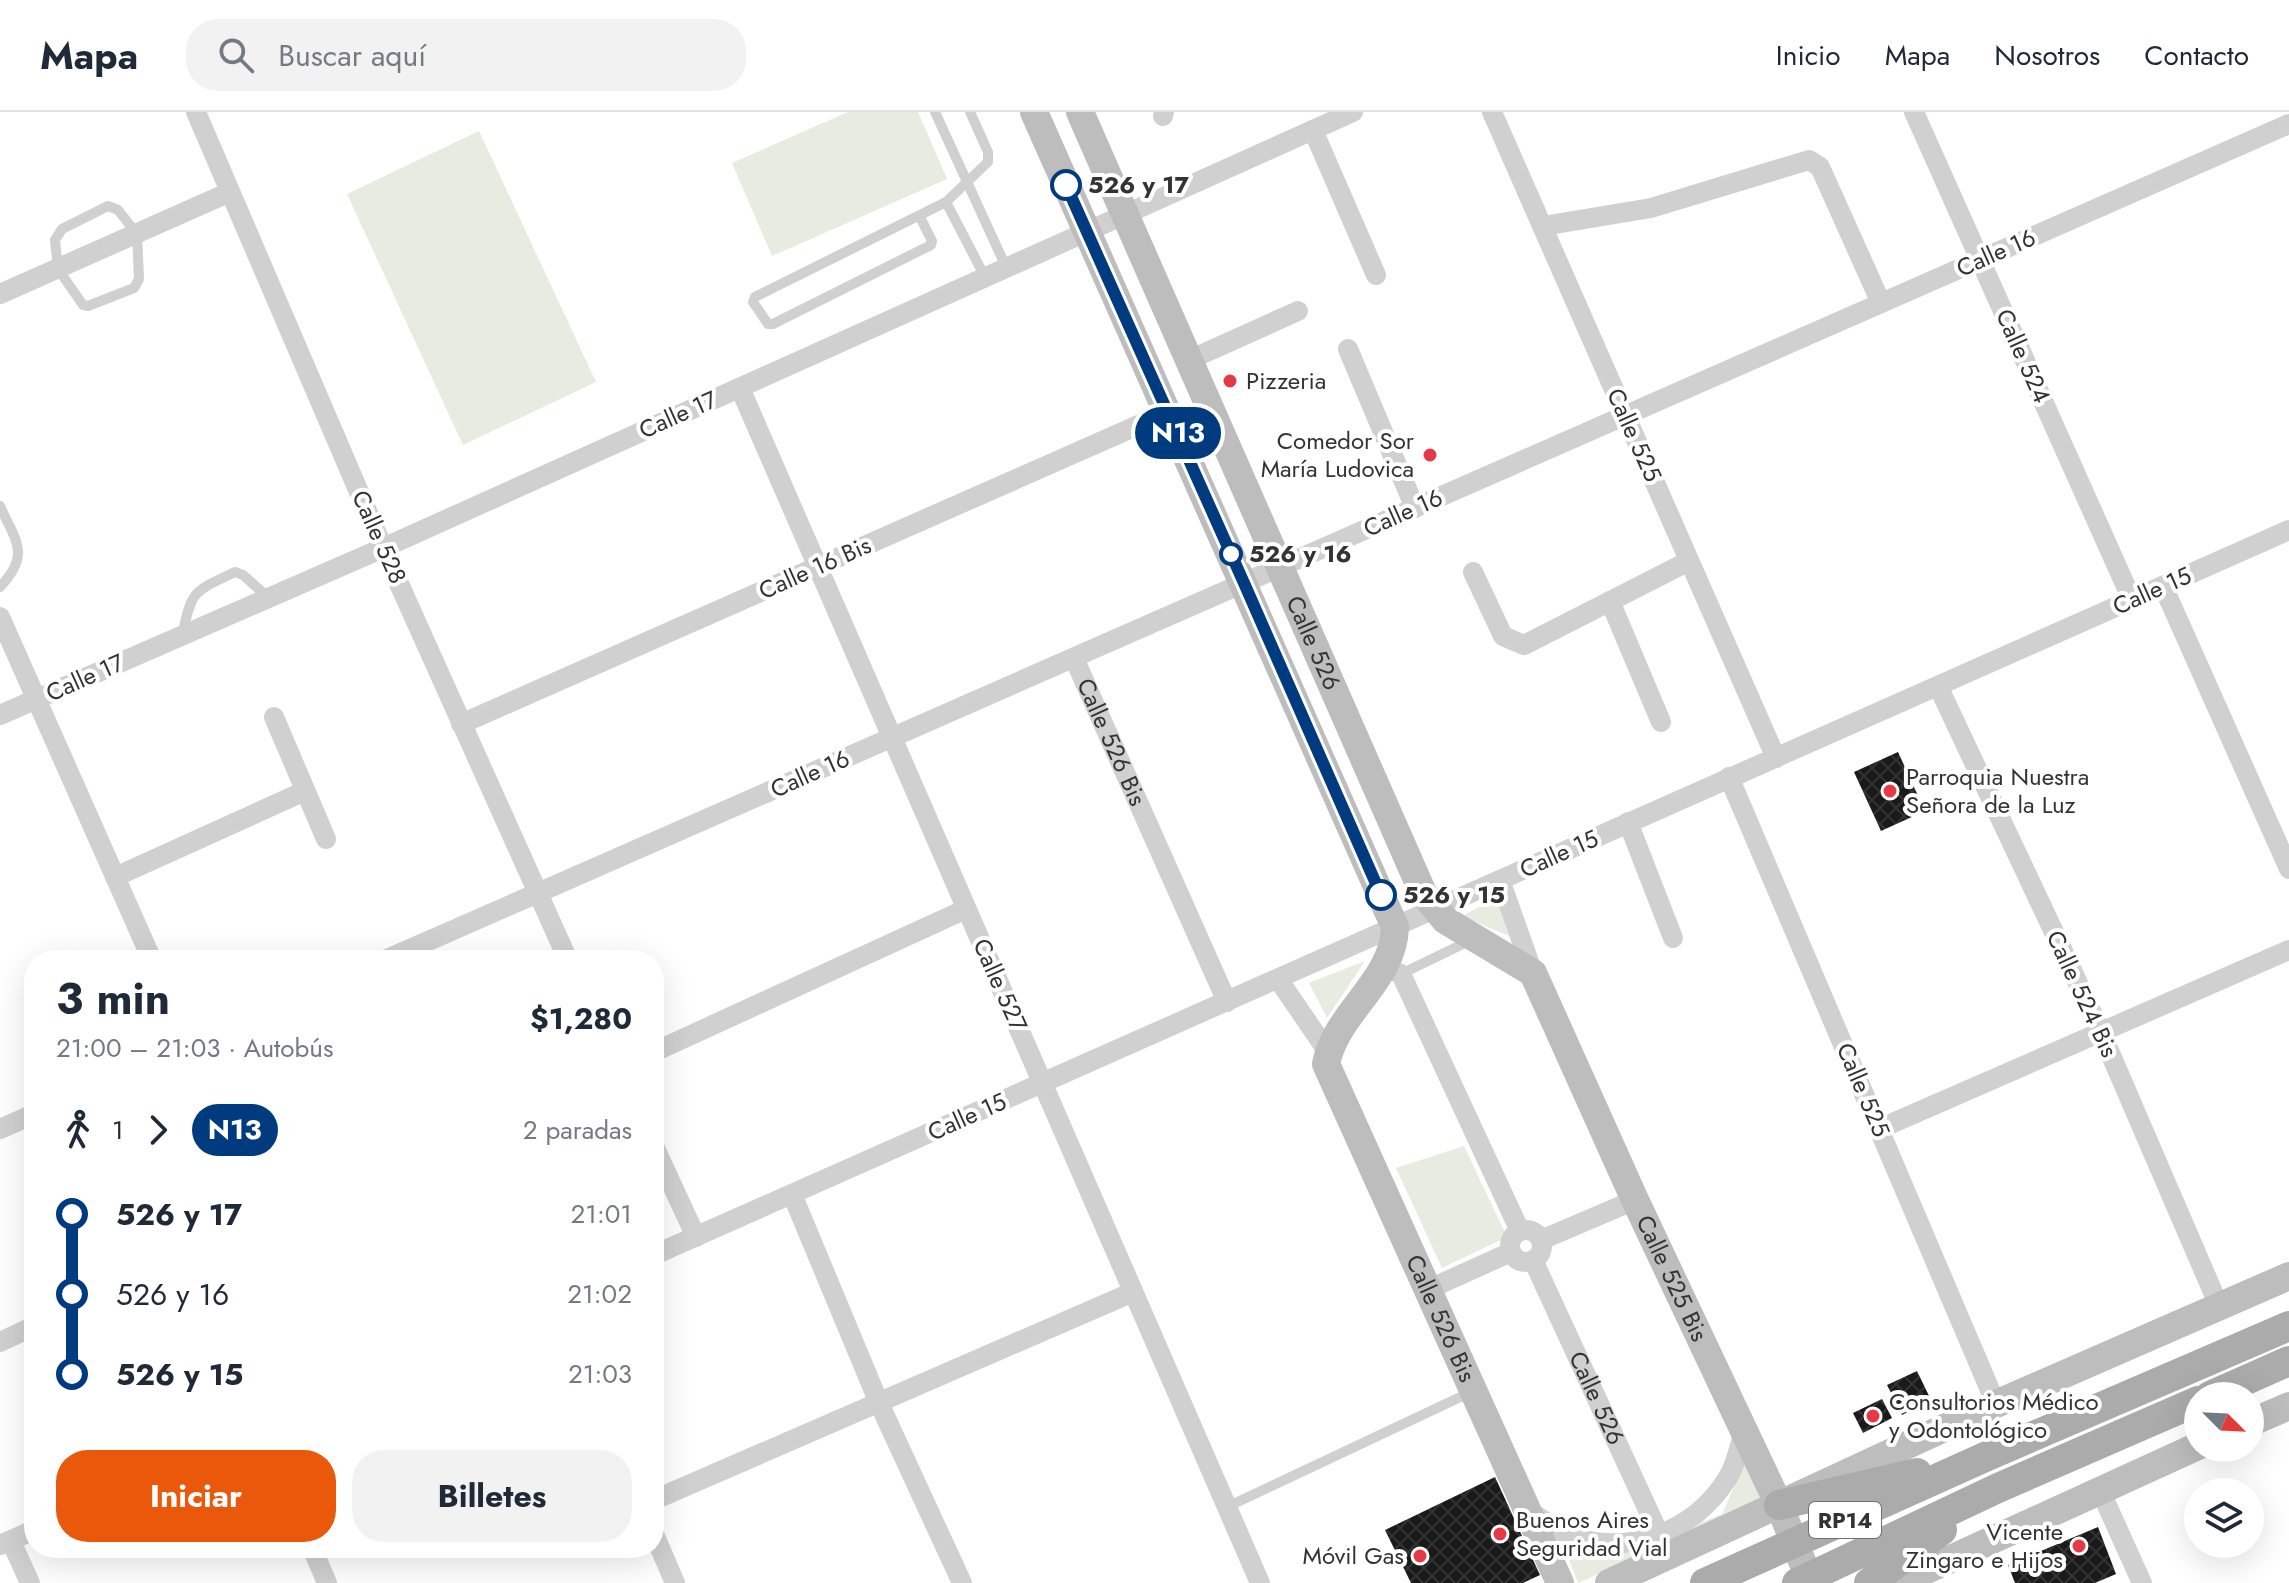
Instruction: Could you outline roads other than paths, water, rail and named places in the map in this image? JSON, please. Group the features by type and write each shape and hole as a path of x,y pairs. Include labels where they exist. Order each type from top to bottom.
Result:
{"main road":[{"name":"Calle 526","path":"1034,112 1395,927"},
{"name":"Calle 526","path":"1080,112 1423,893 1436,909"},
{"path":"1436,909 1445,920 1533,973"},
{"path":"1328,1052 1340,1028 1392,970 1395,927"},
{"name":"Calle 525 Bis","path":"1533,973 1635,1200 1779,1505 1806,1581"},
{"name":"Calle 526 Bis","path":"1328,1052 1328,1073 1560,1583"},
{"path":"1609,1583 1996,1404 2289,1276"},
{"name":"RP14","path":"1705,1583 1985,1457 2289,1326"},
{"path":"2242,1382 2289,1361"},
{"path":"2264,1417 2289,1406"},
{"name":"RP14","path":"1806,1581 1998,1488 2184,1407"},
{"path":"1898,1583 1932,1576 2100,1490 2184,1452"},
{"path":"1779,1505 1985,1457"},
{"path":"1869,1583 1998,1488"}],"street":[{"name":"Calle 528","path":"196,112 383,548 563,950"},
{"name":"Calle 17","path":"0,715 383,548 1353,112"},
{"name":"Calle 525","path":"1492,112 1776,758"},
{"name":"Calle 524","path":"1914,112 2132,600"},
{"name":"Calle 16","path":"408,950 2289,124"},
{"path":"1313,130 1376,275"},
{"path":"1543,226 1651,208 1809,160 1820,167 1881,303"},
{"path":"0,294 230,192"},
{"path":"1189,360 1298,311"},
{"path":"1348,349 1415,508"},
{"name":"Calle 527","path":"740,388 1260,1583"},
{"name":"Calle 16 Bis","path":"461,724 1168,412"},
{"name":"Calle 15","path":"664,1251 2289,530"},
{"path":"1473,572 1503,636 1524,645 1689,561"},
{"path":"2163,586 2289,869"},
{"path":"1610,601 1661,722"},
{"path":"0,617 148,950"},
{"name":"Calle 526 Bis","path":"1074,658 1227,1002"},
{"name":"Calle 524 Bis","path":"1938,686 2101,1032 2219,1306"},
{"path":"274,717 326,839"},
{"name":"Calle 525","path":"1729,777 1996,1404"},
{"path":"115,877 305,791"},
{"path":"1628,822 1673,938"},
{"name":"Calle 525 Bis","path":"1500,880 1533,973"},
{"path":"664,1047 966,909"},
{"path":"1879,1129 2289,950"},
{"path":"1392,970 1520,1231"},
{"name":"Calle 526 Bis","path":"1278,979 1328,1052"},
{"path":"0,1129 24,1118"},
{"path":"664,1168 696,1237"},
{"path":"792,1194 879,1403 962,1583"},
{"path":"1537,1250 1535,1232 1520,1231 1512,1237 1511,1252 1518,1259 1537,1250 1635,1200"},
{"name":"Calle 526","path":"1537,1250 1660,1536"},
{"path":"1427,1290 1511,1252"},
{"path":"664,1496 1133,1292"},
{"path":"0,1342 24,1331"},
{"path":"1529,1511 1569,1535 1586,1540 1614,1544 1660,1536 1700,1512 1713,1497 1729,1476 1744,1432"},
{"path":"2100,1490 2142,1583"},
{"path":"6,1543 30,1583"},
{"path":"664,1557 675,1583"},
{"path":"316,1558 327,1583"}],"lane":[{"path":"935,112 1006,267"},
{"path":"920,217 931,245 773,324 768,324 753,302 755,297 946,202 988,162 988,152 970,112"},
{"path":"946,202 985,277"},
{"path":"108,206 118,210 137,234 139,279 134,288 88,306 83,305 58,269 55,240 58,234 62,229 108,206"},
{"path":"0,506 19,549 19,560 14,571 0,587"},
{"path":"183,635 188,606 197,591 235,572 243,575 269,598"},
{"path":"1392,970 1474,938"},
{"path":"1227,1507 1473,1391"}],"place":[{"name":"526 y 17","path":"1066,185"},
{"name":"Pizzeria","path":"1230,381"},
{"name":"Comedor Sor María Ludovica","path":"1430,455"},
{"name":"526 y 16","path":"1231,554"},
{"name":"Parroquia Nuestra Señora de la Luz","path":"1890,791"},
{"name":"526 y 15","path":"1381,895"},
{"name":"Consultorios Médico y Odontológico","path":"1873,1416"},
{"name":"Buenos Aires Seguridad Vial","path":"1500,1534"},
{"name":"Vicente Zingaro e Hijos","path":"2079,1546"},
{"name":"Móvil Gas","path":"1420,1556"}]}
